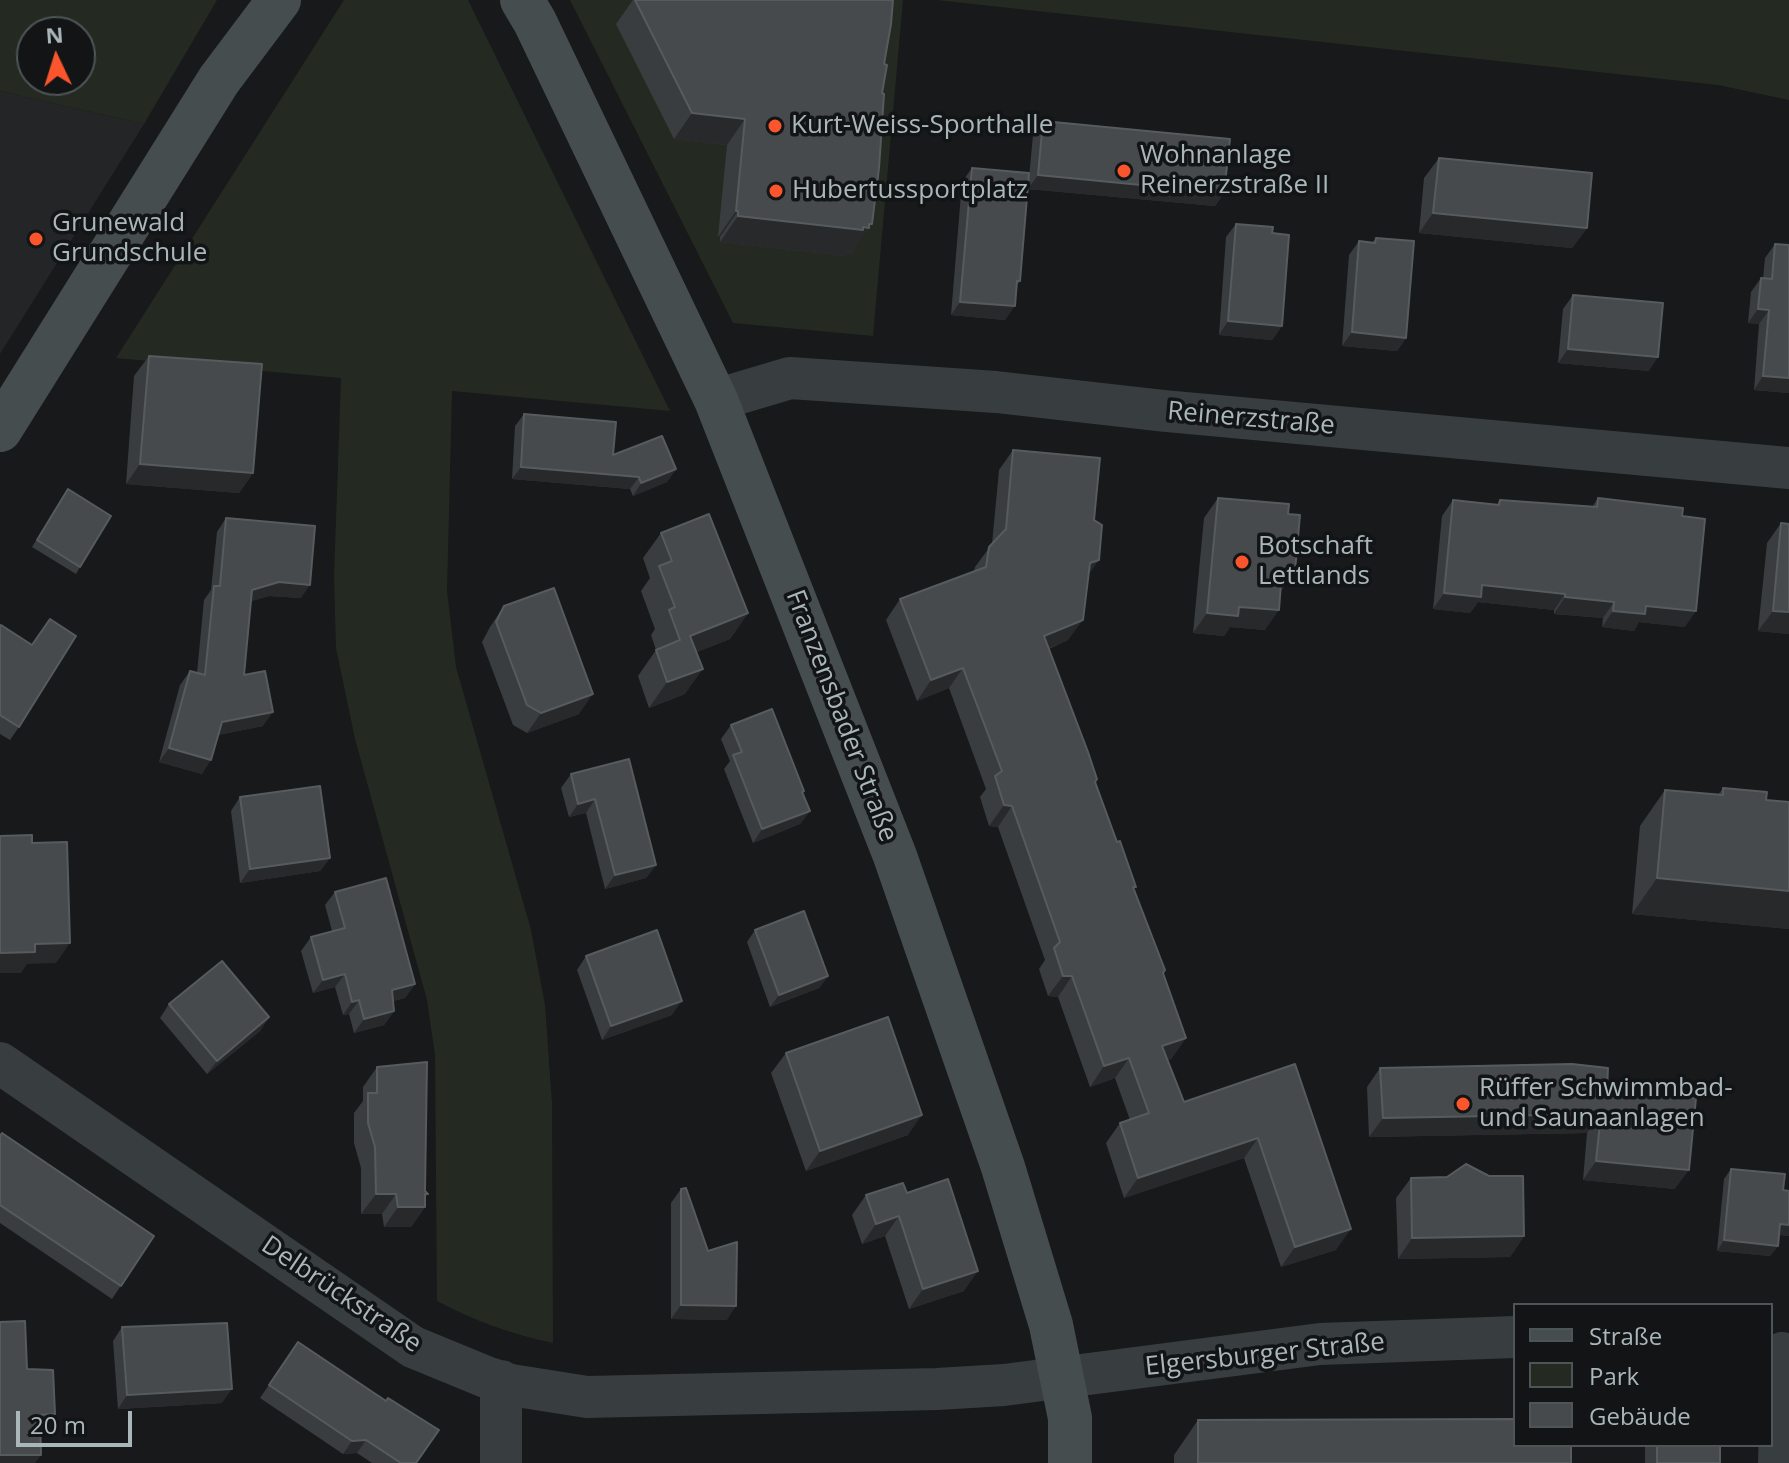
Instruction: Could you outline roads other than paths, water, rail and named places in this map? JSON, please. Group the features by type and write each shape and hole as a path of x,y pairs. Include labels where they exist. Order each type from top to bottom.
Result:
{"street":[{"path":"219,80 258,0"},
{"path":"0,430 219,80 279,0"},
{"name":"Franzensbader Straße","path":"522,0 716,400 895,856 1003,1167 1051,1325 1070,1418 1070,1463"},
{"name":"Reinerzstraße","path":"716,400 790,378 996,392 1165,411 1789,468"},
{"name":"Delbrückstraße","path":"0,1063 413,1347 501,1381 587,1397 937,1389 1064,1378"},
{"name":"Elgersburger Straße","path":"1064,1378 1320,1344 1513,1337"},
{"path":"1779,1463 1781,1353"},
{"path":"501,1381 501,1463"}],"place":[{"name":"Kurt-Weiss-Sporthalle","path":"775,126"},
{"name":"Wohnanlage Reinerzstraße II","path":"1124,171"},
{"name":"Hubertussportplatz","path":"776,191"},
{"name":"Grunewald Grundschule","path":"36,239"},
{"name":"Botschaft Lettlands","path":"1242,562"},
{"name":"Rüffer Schwimmbad- und Saunaanlagen","path":"1463,1104"}]}
